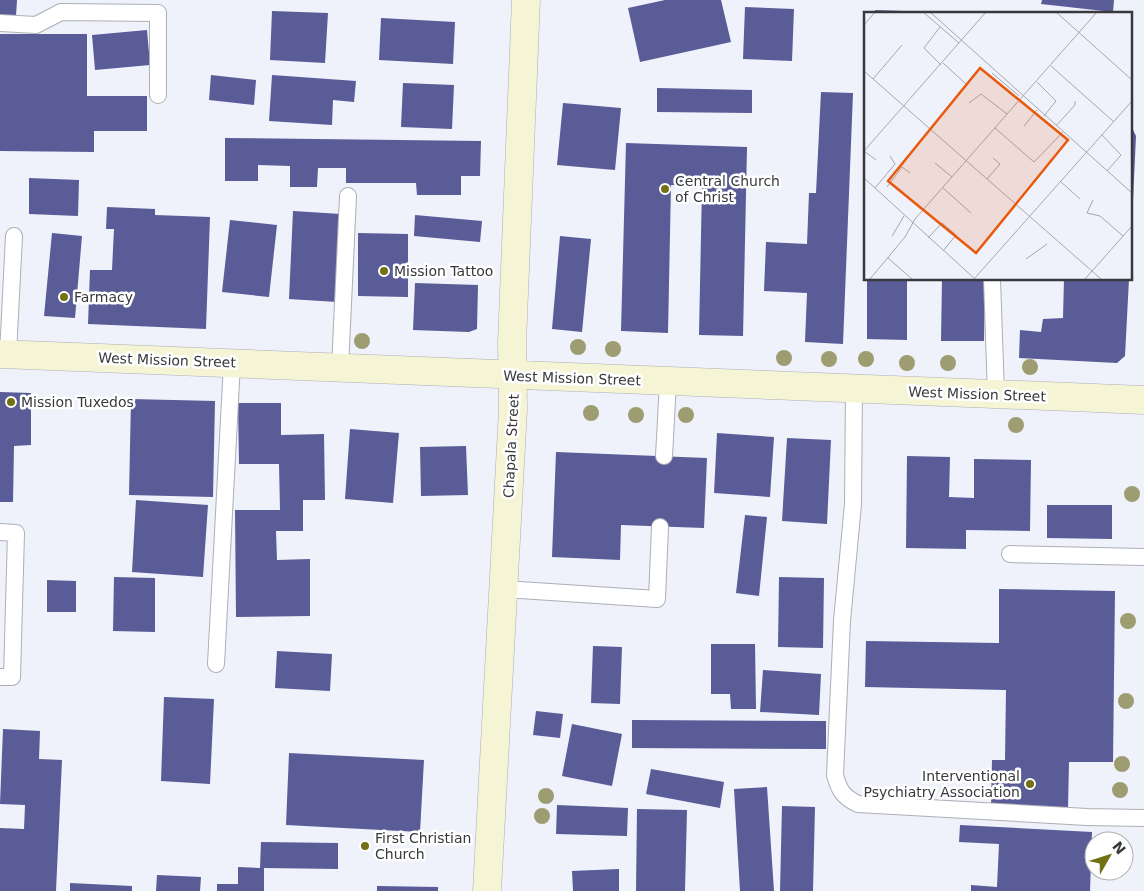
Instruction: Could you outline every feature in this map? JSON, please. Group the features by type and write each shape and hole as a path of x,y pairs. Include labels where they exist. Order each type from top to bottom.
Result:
{"main road":[{"name":"Chapala Street","path":"487,891 514,375 512,342 526,0"},
{"name":"West Mission Street","path":"4,354 1144,400"}],"lane":[{"path":"0,23 36,25 61,12 158,13 158,94"},
{"path":"340,368 348,196"},
{"path":"4,354 14,236"},
{"path":"992,280 996,395"},
{"path":"216,664 232,363"},
{"path":"664,456 668,382"},
{"path":"854,389 853,504 842,621 835,775 839,790 847,799 858,804 1087,817 1144,818"},
{"path":"503,589 657,599 660,527"},
{"path":"0,532 16,533 12,677 0,677"},
{"path":"1010,554 1144,557"}],"building":[{"path":"0,0 17,0 16,16 0,16"},
{"path":"665,0 721,0 731,42 640,62 628,8"},
{"path":"1042,0 1114,0 1113,12 1041,4"},
{"path":"745,7 794,9 792,61 743,59"},
{"path":"875,10 932,12 875,12"},
{"path":"272,11 328,13 325,63 270,60"},
{"path":"381,18 455,22 453,64 379,60"},
{"path":"147,30 150,65 95,70 92,35"},
{"path":"0,34 87,34 87,96 147,96 147,131 94,131 94,152 0,151"},
{"path":"211,75 256,80 254,105 209,100"},
{"path":"272,75 356,81 354,102 333,100 332,125 269,121"},
{"path":"403,83 454,85 452,129 401,127"},
{"path":"657,88 752,90 752,113 657,112"},
{"path":"821,92 853,93 843,344 805,342 807,293 764,291 766,242 807,244 809,193 816,193"},
{"path":"563,103 621,108 615,170 557,165"},
{"path":"1132,127 1136,136 1132,222"},
{"path":"225,138 481,141 480,176 461,176 461,195 417,195 416,183 346,183 346,168 318,168 317,187 290,187 290,166 258,165 258,181 225,181"},
{"path":"626,143 747,147 743,336 699,335 702,186 671,185 668,333 621,331"},
{"path":"29,178 79,180 78,216 29,214"},
{"path":"107,207 155,209 155,215 210,217 206,329 88,324 90,270 112,270 114,229 106,229"},
{"path":"293,211 341,214 337,302 289,299"},
{"path":"415,215 482,221 480,242 414,236"},
{"path":"230,220 277,225 269,297 222,292"},
{"path":"52,233 82,236 75,318 44,316"},
{"path":"358,233 408,234 408,297 358,296"},
{"path":"560,236 591,239 582,332 552,329"},
{"path":"867,280 907,280 907,340 867,339"},
{"path":"942,280 985,280 984,341 941,341"},
{"path":"1064,280 1129,280 1125,356 1117,363 1019,358 1020,330 1041,332 1043,319 1063,318"},
{"path":"415,283 478,285 477,329 469,332 413,330"},
{"path":"0,392 31,393 31,445 14,446 13,502 0,502"},
{"path":"131,399 215,401 213,497 129,495"},
{"path":"238,403 281,403 281,435 324,434 325,500 303,500 303,531 276,531 277,560 310,559 310,616 236,617 235,510 280,510 279,464 239,464"},
{"path":"350,429 399,433 393,503 345,499"},
{"path":"717,433 774,437 770,497 714,493"},
{"path":"787,438 831,440 827,524 782,521"},
{"path":"466,446 468,495 421,496 420,447"},
{"path":"556,452 707,458 704,528 621,525 620,560 552,557"},
{"path":"907,456 950,457 949,497 974,498 974,459 1031,460 1030,531 966,530 966,549 906,548"},
{"path":"136,500 208,505 203,577 132,572"},
{"path":"1047,505 1112,505 1112,539 1047,538"},
{"path":"745,515 767,517 759,596 736,593"},
{"path":"114,577 155,578 155,632 113,631"},
{"path":"779,577 824,578 823,648 778,647"},
{"path":"47,580 76,581 76,612 47,612"},
{"path":"999,589 1115,591 1113,762 1069,762 1068,808 991,807 992,760 1005,760 1006,690 865,687 866,641 999,643"},
{"path":"711,644 755,644 756,709 731,709 730,694 711,694"},
{"path":"593,646 622,647 620,704 591,703"},
{"path":"277,651 332,654 330,691 275,688"},
{"path":"763,670 821,674 819,715 760,712"},
{"path":"164,697 214,699 210,784 161,781"},
{"path":"536,711 563,714 560,738 533,735"},
{"path":"632,720 826,721 826,749 632,748"},
{"path":"572,724 622,734 612,786 562,776"},
{"path":"3,729 40,731 39,759 62,760 56,891 0,891 0,828 24,829 25,805 0,804"},
{"path":"289,753 424,760 420,832 286,825"},
{"path":"651,769 724,782 720,808 646,794"},
{"path":"767,787 774,891 740,891 734,789"},
{"path":"557,805 628,808 627,836 556,834"},
{"path":"782,806 815,807 813,891 780,891"},
{"path":"637,809 687,810 685,891 636,891"},
{"path":"960,825 1084,832 1084,881 1090,881 1090,891 971,891 971,885 997,887 999,844 959,842"},
{"path":"261,842 338,843 338,869 264,868 264,891 217,891 217,884 238,884 238,867 260,868"},
{"path":"619,869 619,891 573,891 572,871"},
{"path":"157,875 201,877 200,891 156,891"},
{"path":"70,883 132,886 132,891 70,891"},
{"path":"377,886 438,887 438,891 377,891"}],"place":[{"name":"Central Church of Christ","path":"665,189"},
{"name":"Mission Tattoo","path":"384,271"},
{"name":"Farmacy","path":"64,297"},
{"name":"Mission Tuxedos","path":"11,402"},
{"name":"Interventional Psychiatry Association","path":"1030,784"},
{"name":"First Christian Church","path":"365,846"}]}
